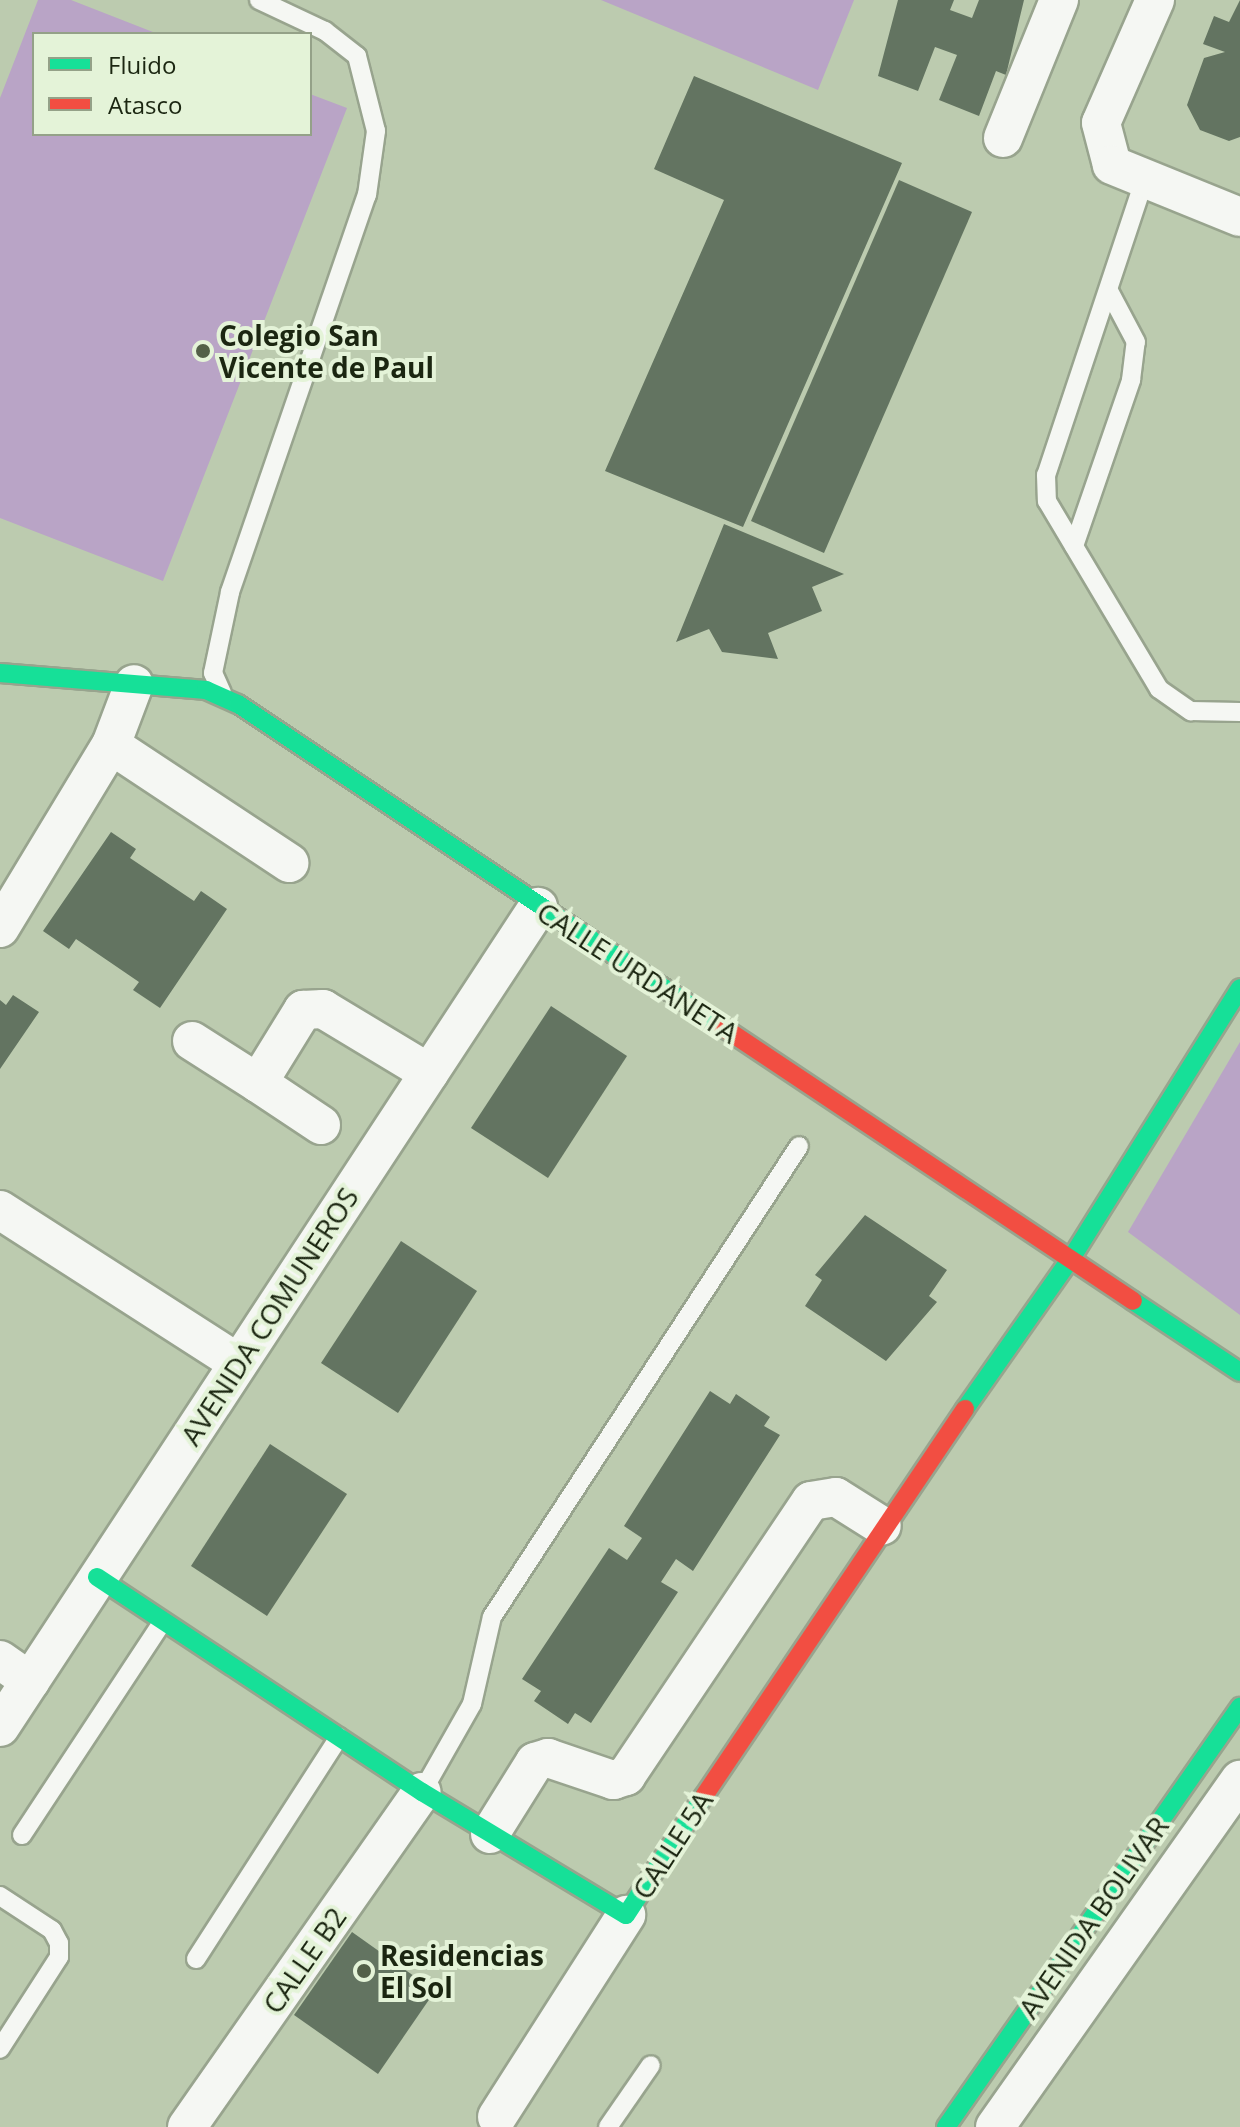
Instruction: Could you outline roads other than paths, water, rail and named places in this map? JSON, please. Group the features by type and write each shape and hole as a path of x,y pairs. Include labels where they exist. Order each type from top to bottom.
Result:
{"street":[{"path":"1003,138 1059,0"},
{"path":"1155,0 1101,123 1112,165 1240,217"},
{"name":"CALLE URDANETA","path":"0,673 222,695 538,907 1072,1257 1240,1372"},
{"path":"0,928 111,745 134,684"},
{"path":"111,745 289,863"},
{"name":"AVENIDA COMUNEROS","path":"0,1727 15,1670 97,1577 538,907"},
{"name":"CALLE 5A","path":"97,1577 422,1792 626,1915 882,1526 1072,1257 1240,988"},
{"path":"258,1083 303,1010 313,1006 429,1073"},
{"path":"192,1041 321,1125"},
{"path":"0,1210 238,1363"},
{"path":"490,1834 535,1762 548,1758 613,1780 626,1776 811,1501 836,1497 882,1526"},
{"name":"AVENIDA BOLIVAR","path":"946,2127 1240,1707"},
{"name":"AVENIDA BOLIVAR","path":"995,2127 1240,1780"},
{"name":"CALLE B2","path":"187,2127 422,1792"},
{"path":"497,2117 626,1915"}],"lane":[{"path":"222,695 213,673 230,592 367,195 376,131 357,56 325,31 259,0"},
{"path":"1145,178 1046,475 1047,501 1159,689 1191,711 1240,712"},
{"path":"1074,546 1131,380 1136,342 1109,291"},
{"path":"422,1792 472,1704 492,1617 799,1146"},
{"path":"22,1835 163,1621"},
{"path":"196,1959 339,1737"},
{"path":"0,1896 52,1930 59,1943 59,1957 0,2049"},
{"path":"608,2127 651,2065"}],"place":[{"name":"Colegio San Vicente de Paul","path":"203,351"},
{"name":"Residencias El Sol","path":"364,1971"}]}
